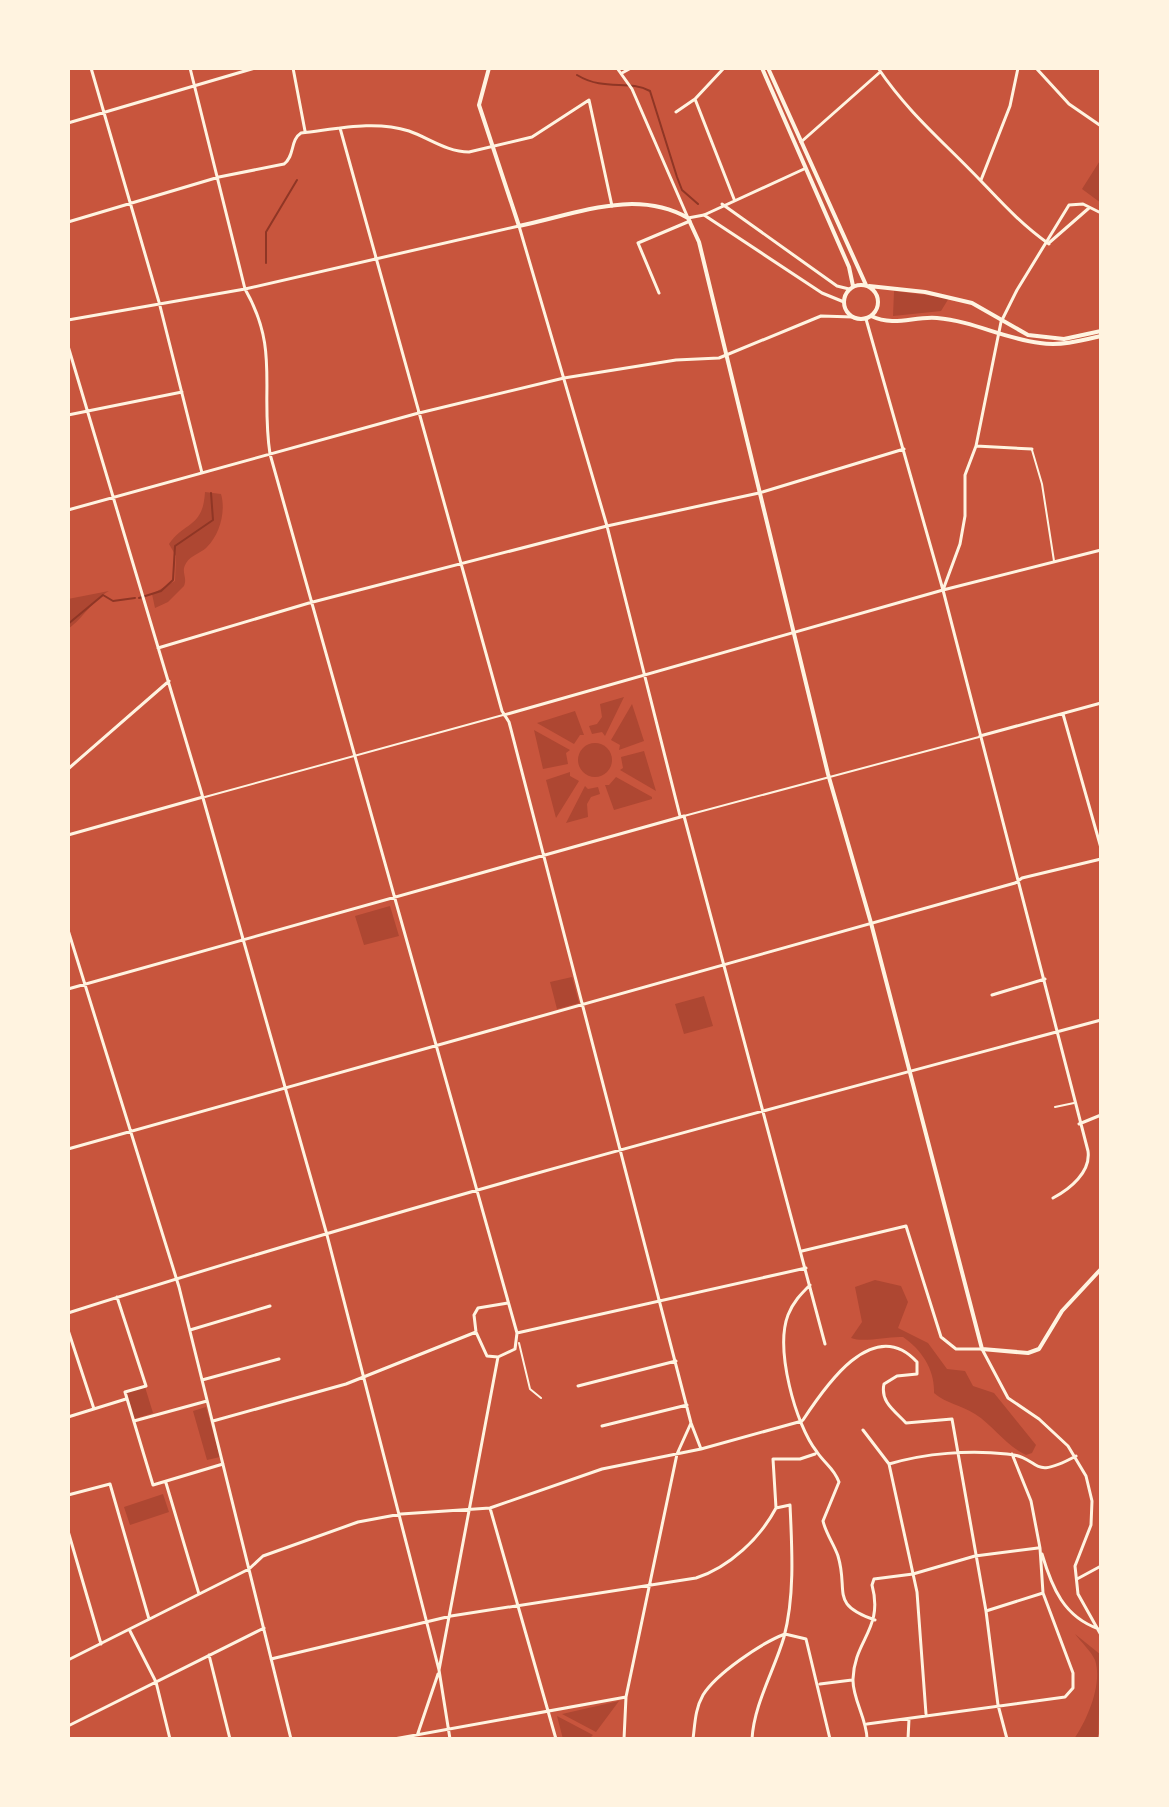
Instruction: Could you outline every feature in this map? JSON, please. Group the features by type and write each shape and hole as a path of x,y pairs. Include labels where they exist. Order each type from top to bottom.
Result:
{"street":[{"path":"91,68 128,205 159,302 202,473"},
{"path":"190,68 245,289 256,308 269,356 265,423 270,454 477,1189 530,1389 541,1398"},
{"path":"68,123 255,68"},
{"path":"293,68 305,133"},
{"path":"489,68 479,105 495,147 607,526 644,676 725,964 825,1344"},
{"path":"617,68 632,89 704,259 792,632 982,1349 1008,1398 1045,1424 1076,1456 1089,1484 1091,1525 1077,1555 1078,1594 1100,1632"},
{"path":"622,73 631,68"},
{"path":"676,112 695,99 724,68"},
{"path":"762,68 849,267 851,288 844,302"},
{"path":"768,68 867,286 878,301 868,317 943,590 1088,1151 1087,1165 1077,1180 1053,1198"},
{"path":"981,180 1010,106 1018,68"},
{"path":"1036,68 1069,104 1101,126"},
{"path":"801,142 879,70 923,127 981,180 1005,209 1049,244"},
{"path":"695,99 734,199"},
{"path":"68,222 219,177 287,162 297,135 305,133 379,125 408,131 459,152 532,137 589,100 612,206"},
{"path":"340,128 461,564 504,715 509,722 544,854 543,863 691,1423 701,1449"},
{"path":"659,293 638,243 804,169"},
{"path":"68,320 245,289 630,201 657,203 689,219"},
{"path":"722,204 837,286 867,286 959,299 1001,322 1043,338 1064,339 1101,333"},
{"path":"943,590 960,544 965,516 965,475 976,446 1001,322 1069,205 1101,213"},
{"path":"1049,244 1089,208"},
{"path":"704,215 822,293 844,302 853,317"},
{"path":"68,510 419,414 564,378 676,360 719,358 726,352 821,316 868,317 891,323 934,317 1038,343 1062,344 1101,333"},
{"path":"68,346 203,797 326,1232 362,1378 401,1514 439,1670 450,1739"},
{"path":"68,415 183,392"},
{"path":"976,446 1032,449 1042,484 1055,562"},
{"path":"158,648 312,602 607,526 759,493 904,449"},
{"path":"68,835 943,590 1101,550"},
{"path":"68,769 169,681"},
{"path":"68,989 544,854 1101,703"},
{"path":"1063,714 1101,848"},
{"path":"68,1149 286,1091 581,1004 1101,859"},
{"path":"68,930 190,1330 291,1739"},
{"path":"992,995 1045,979"},
{"path":"68,1313 175,1277 477,1189 1101,1020"},
{"path":"1055,1107 1074,1103"},
{"path":"1079,1124 1101,1115"},
{"path":"802,1251 906,1226 941,1337 956,1349 1028,1353 1039,1349 1062,1311 1101,1269"},
{"path":"517,1333 806,1268"},
{"path":"810,1284 795,1300 787,1317 783,1345 797,1411 817,1454 831,1466 839,1482 823,1521 839,1562 841,1594 858,1614 875,1620"},
{"path":"117,1297 146,1386 125,1392 153,1485 223,1464"},
{"path":"508,1303 478,1308 474,1315 476,1332 487,1356 498,1357 515,1349 519,1343"},
{"path":"190,1330 270,1306"},
{"path":"68,1330 94,1409"},
{"path":"213,1421 362,1378 476,1332"},
{"path":"68,1660 249,1569 263,1556 344,1527 401,1514 490,1508 602,1469 701,1449 802,1421 832,1376 865,1352 894,1349 917,1362 917,1374 897,1376 884,1384 885,1400 910,1424 952,1419 961,1453 998,1705 1007,1739"},
{"path":"418,1737 439,1670 451,1616 498,1357"},
{"path":"202,1380 279,1359"},
{"path":"578,1386 676,1361"},
{"path":"68,1417 127,1399"},
{"path":"134,1421 208,1401"},
{"path":"602,1426 687,1405"},
{"path":"624,1739 626,1697 677,1454 691,1423"},
{"path":"863,1430 889,1464 913,1574 926,1714"},
{"path":"271,1659 451,1616 707,1574 758,1538 776,1508 773,1459 800,1459 817,1454"},
{"path":"889,1464 929,1455 1012,1454 1043,1468 1054,1468 1076,1456"},
{"path":"867,1724 1065,1697 1073,1688 1073,1673 1043,1593 1040,1548 1028,1491 1012,1454"},
{"path":"166,1482 199,1594"},
{"path":"68,1495 110,1484 149,1619"},
{"path":"752,1739 753,1723 785,1634 793,1558 790,1505 776,1508"},
{"path":"490,1508 556,1739"},
{"path":"68,1531 101,1644"},
{"path":"867,1739 867,1724 852,1680 866,1634 875,1620 874,1579 913,1574 975,1556 1040,1548"},
{"path":"1040,1548 1065,1609 1080,1622 1100,1632"},
{"path":"68,1564 77,1561"},
{"path":"1077,1579 1101,1566"},
{"path":"986,1611 1043,1593"},
{"path":"68,1726 264,1628"},
{"path":"129,1629 156,1682 170,1739"},
{"path":"693,1739 696,1713 704,1694 753,1652 785,1634 806,1639 830,1739"},
{"path":"209,1655 230,1739"},
{"path":"819,1684 852,1680"},
{"path":"394,1739 626,1697"},
{"path":"908,1739 909,1717"},
{"path":"1100,1739 1101,1729"}],"shaded area":[{"path":"1101,159 1101,203 1082,189"},
{"path":"894,291 949,298 941,311 893,316"},
{"path":"205,492 221,494 223,508 218,529 212,542 186,564 184,586 168,602 155,608 152,594 175,581 176,556 169,544 197,518 204,504"},
{"path":"109,591 97,600 68,629 68,599"},
{"path":"624,697 605,736 602,732 592,734 589,726 597,724 602,717 600,704"},
{"path":"632,704 644,741 619,750 620,745 611,740"},
{"path":"575,711 584,735 580,735 574,744 537,723"},
{"path":"534,730 570,750 566,753 568,764 543,769"},
{"path":"595,743 607,748 612,760 607,772 595,777 583,772 578,760 583,748"},
{"path":"644,751 656,791 620,770 623,768 621,757"},
{"path":"570,772 570,776 579,781 556,818 546,780"},
{"path":"616,777 652,799 614,810 605,785"},
{"path":"585,786 588,789 598,787 600,794 591,797 587,804 588,817 566,823"},
{"path":"390,906 399,936 364,945 355,916"},
{"path":"572,977 579,1003 557,1009 550,982"},
{"path":"704,996 713,1026 684,1034 675,1004"},
{"path":"875,1280 901,1286 908,1302 898,1328 928,1343 947,1369 965,1371 973,1386 994,1393 1036,1445 1032,1453 1026,1455 1019,1451 975,1414 934,1393 926,1361 903,1337 851,1338 862,1322 855,1287"},
{"path":"145,1387 153,1413 134,1419 127,1393"},
{"path":"206,1407 220,1457 207,1460 193,1411"},
{"path":"163,1494 169,1512 130,1525 124,1507"},
{"path":"1075,1634 1101,1655 1098,1739 1074,1739 1088,1712 1097,1680 1095,1660"},
{"path":"619,1701 596,1732 562,1714"},
{"path":"557,1716 593,1735 589,1739 563,1739"}],"waterway":[{"path":"577,75 597,83 633,86 650,91 682,190 698,204"},
{"path":"266,263 266,232 297,180"},
{"path":"139,598 161,591 173,580 175,546 213,520 211,493"},
{"path":"68,624 103,595 113,601 135,598"}]}
